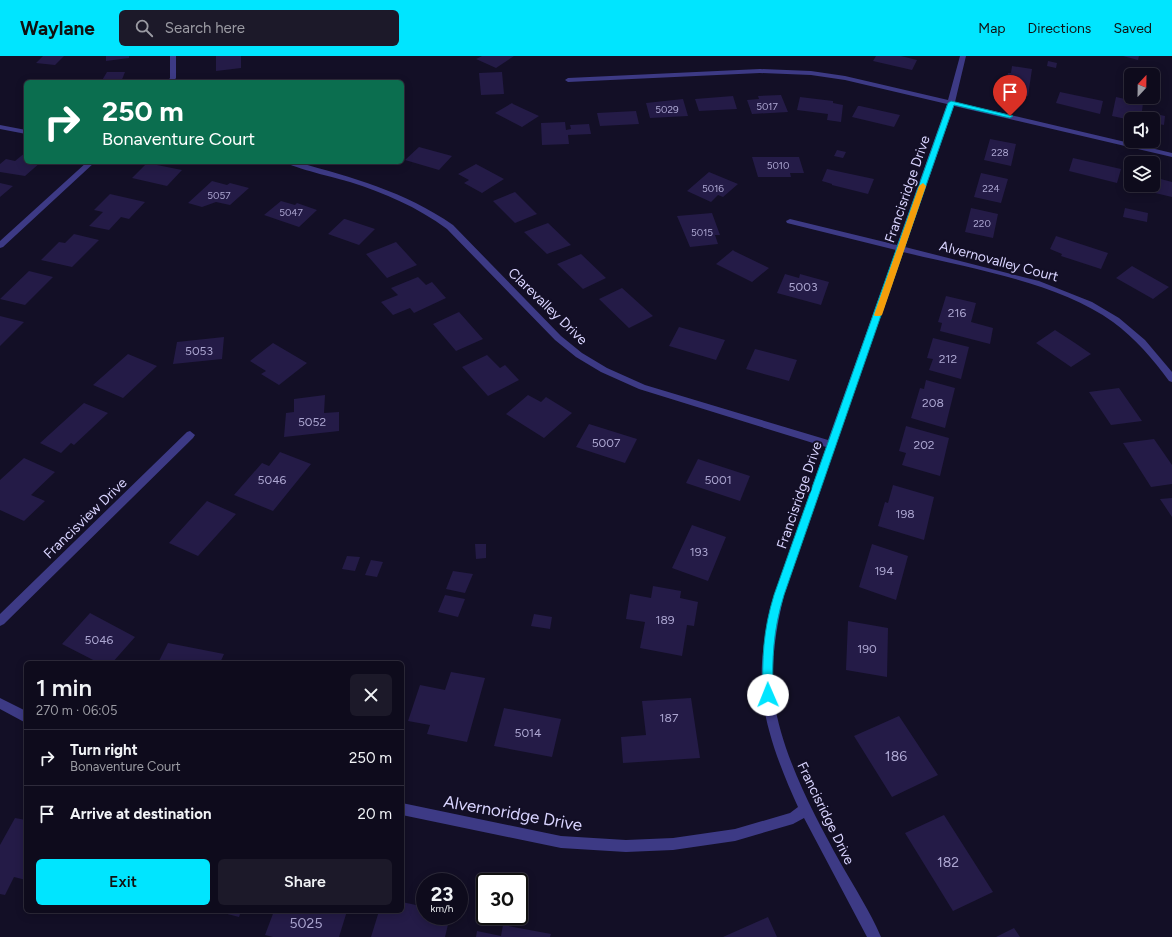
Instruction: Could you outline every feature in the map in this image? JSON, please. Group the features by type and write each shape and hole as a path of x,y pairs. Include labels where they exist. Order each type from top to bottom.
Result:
{"street":[{"path":"172,80 173,78 173,56"},
{"name":"Francisridge Drive","path":"874,937 806,809 786,765 774,724 768,695 767,652 779,595 951,103 963,56"},
{"path":"568,80 786,71 846,78 1172,155"},
{"path":"0,127 24,132"},
{"path":"0,245 89,164"},
{"name":"Clarevalley Drive","path":"296,164 394,194 432,212 450,227 558,338 579,355 604,370 642,387 832,445"},
{"name":"Alvernovalley Court","path":"790,221 1033,282 1079,298 1107,313 1130,330 1150,348 1172,378"},
{"name":"Francisview Drive","path":"0,622 190,435"},
{"path":"0,703 24,717"},
{"name":"Alvernoridge Drive","path":"404,809 561,842 626,846 673,844 735,835 793,818 806,809"}],"building":[{"path":"43,56 64,56 55,65 36,63"},
{"path":"106,56 129,56 129,58 106,61"},
{"path":"216,56 241,56 241,68 216,71"},
{"path":"482,56 514,56 496,68 476,59"},
{"path":"876,56 901,56 917,60 912,70 873,61"},
{"path":"1123,56 1139,56 1138,60"},
{"path":"1048,61 1057,63 1056,68 1047,66"},
{"path":"1012,66 1032,69 1028,96 1002,91 1004,81 1006,81 1008,73 1011,73"},
{"path":"107,72 125,72 122,80 102,80"},
{"path":"502,72 504,94 481,95 479,73"},
{"path":"1060,92 1103,101 1100,114 1056,103"},
{"path":"781,95 788,112 752,114 747,100 759,99 758,96"},
{"path":"733,96 737,109 699,111 695,99"},
{"path":"800,97 833,101 833,103 843,105 841,122 827,120 828,114 797,110"},
{"path":"1116,97 1124,99 1124,104 1143,104 1142,111 1147,112 1124,112 1124,119 1112,116"},
{"path":"683,99 688,116 650,118 646,103"},
{"path":"512,103 539,116 522,127 495,113"},
{"path":"858,106 900,115 894,127 852,117"},
{"path":"636,111 639,124 600,126 597,113"},
{"path":"1160,115 1165,116 1164,125 1160,124"},
{"path":"565,122 566,130 571,129 570,125 589,124 591,134 568,135 569,144 542,145 541,123"},
{"path":"990,139 1016,144 1011,166 984,160"},
{"path":"419,147 452,156 439,170 405,160"},
{"path":"837,150 846,152 843,158 834,156"},
{"path":"24,154 24,164 39,164 25,176 0,172 0,164 6,159 15,161"},
{"path":"752,157 799,157 804,173 790,173 791,177 758,177"},
{"path":"1073,158 1121,169 1117,183 1069,171"},
{"path":"146,164 182,170 167,186 132,178"},
{"path":"476,164 504,179 482,193 464,183 469,180 458,174"},
{"path":"827,169 874,179 868,194 822,181"},
{"path":"709,172 738,184 723,197 718,195 711,202 687,191"},
{"path":"981,173 1008,179 1001,203 974,197"},
{"path":"1160,179 1172,182 1172,197 1151,192 1160,192"},
{"path":"212,181 227,185 230,183 249,188 230,205 216,202 202,207 188,203"},
{"path":"0,183 13,186 0,197"},
{"path":"515,192 537,214 515,223 493,201"},
{"path":"110,194 145,202 129,219 121,217 109,230 89,226 103,212 94,210"},
{"path":"281,201 295,205 297,203 317,210 299,227 264,215"},
{"path":"971,208 998,214 993,238 965,232"},
{"path":"1125,208 1148,213 1147,222 1123,217"},
{"path":"712,213 720,235 715,235 718,244 690,247 677,216"},
{"path":"344,219 375,229 359,245 328,234"},
{"path":"548,223 571,245 547,254 524,232"},
{"path":"74,234 99,240 72,267 41,260 59,242 65,243"},
{"path":"1056,236 1108,253 1101,269 1061,256 1062,254 1050,249"},
{"path":"396,242 417,265 387,278 366,254"},
{"path":"733,250 769,268 752,282 716,264"},
{"path":"581,254 606,278 583,289 557,264"},
{"path":"1132,266 1169,287 1153,299 1116,278"},
{"path":"29,271 53,277 25,305 0,299"},
{"path":"785,274 799,278 800,274 829,282 821,305 777,293"},
{"path":"418,277 426,285 432,282 446,298 414,313 410,308 393,315 381,302 398,295 391,288"},
{"path":"622,288 653,316 629,328 599,299"},
{"path":"946,296 976,303 971,322 993,328 990,344 940,331 942,323 938,322"},
{"path":"459,312 483,339 456,351 433,324"},
{"path":"0,316 24,322 0,346"},
{"path":"679,327 725,340 716,360 669,346"},
{"path":"1055,330 1091,354 1071,367 1036,343"},
{"path":"224,337 222,359 173,364 177,342"},
{"path":"933,338 969,347 961,379 929,370 933,359 927,358"},
{"path":"273,343 307,363 279,385 261,374 266,371 250,361"},
{"path":"755,349 797,360 789,381 746,369"},
{"path":"128,354 157,366 123,398 93,385"},
{"path":"487,355 500,368 505,365 519,380 488,396 462,367"},
{"path":"926,380 955,388 945,428 911,418 920,388 924,389"},
{"path":"1119,388 1142,421 1111,425 1089,392"},
{"path":"325,395 324,413 339,412 339,431 284,437 286,413 294,412 294,399"},
{"path":"528,395 541,402 546,397 572,413 544,438 506,414"},
{"path":"84,403 108,413 74,445 71,443 61,453 40,443"},
{"path":"589,424 637,439 625,463 576,447"},
{"path":"906,426 949,438 940,476 902,465 906,453 899,451"},
{"path":"1154,439 1172,465 1172,484 1151,487 1123,443"},
{"path":"280,452 311,464 273,511 234,495 262,463 269,466"},
{"path":"24,458 55,472 31,495 45,501 24,521 0,510 0,480"},
{"path":"698,459 750,476 740,501 686,483"},
{"path":"893,485 934,497 924,540 878,526 885,502 888,503"},
{"path":"1172,498 1172,517 1160,499"},
{"path":"207,501 236,514 198,556 169,543"},
{"path":"692,525 726,537 708,581 672,568"},
{"path":"475,544 486,544 486,558 476,559"},
{"path":"872,544 908,556 896,600 859,587"},
{"path":"347,556 360,557 355,571 342,569"},
{"path":"371,560 383,562 377,577 365,575"},
{"path":"453,571 473,574 465,593 446,589"},
{"path":"653,586 681,591 680,598 698,602 694,626 687,625 682,656 640,648 645,622 626,619 630,594 651,598"},
{"path":"445,595 465,599 458,617 438,612"},
{"path":"90,613 135,637 114,661 95,661 62,644"},
{"path":"534,614 552,617 550,629 531,626"},
{"path":"848,621 888,628 887,677 846,670"},
{"path":"168,643 224,654 221,661 159,661"},
{"path":"451,672 485,678 467,742 427,734 430,725 408,721 420,685 445,690"},
{"path":"691,698 700,758 623,763 621,737 646,735 642,701"},
{"path":"504,708 561,719 552,757 494,746"},
{"path":"899,716 938,775 892,797 854,736"},
{"path":"944,815 993,892 953,911 905,833"},
{"path":"15,818 24,820 24,880 14,877 5,895 0,894 0,845"},
{"path":"404,902 416,905 416,925 448,925 445,937 371,937 378,913 404,913"},
{"path":"224,913 240,913 239,917"},
{"path":"273,913 346,913 339,937 273,937 265,935"},
{"path":"768,917 777,937 723,937"},
{"path":"503,925 551,934 550,937 476,937 477,931 501,936"},
{"path":"1014,928 1020,937 996,937"}],"slow traffic":[{"path":"878,315 923,186"}],"route":[{"path":"768,695 767,652 779,595 951,103 1010,116"}]}
